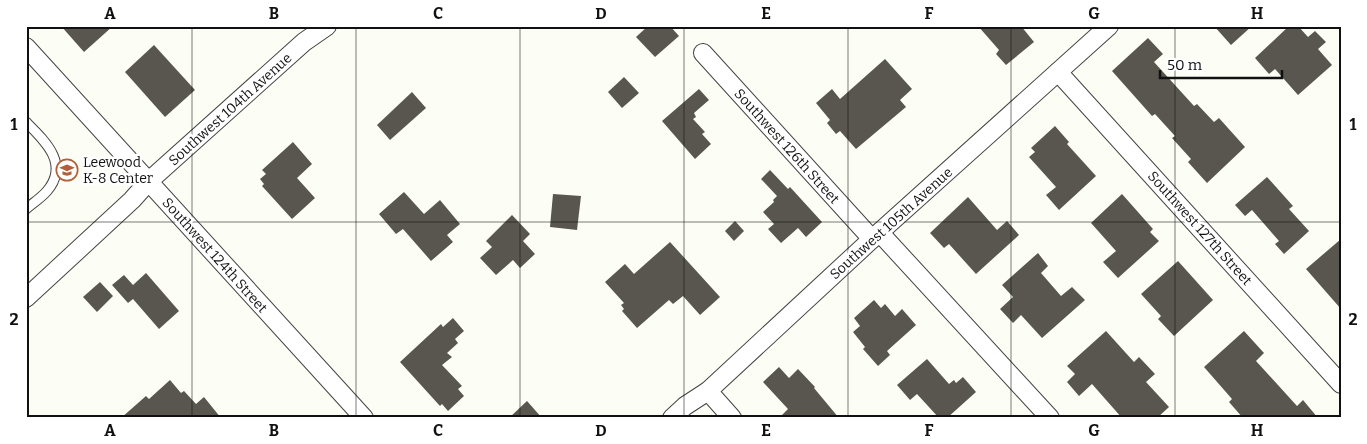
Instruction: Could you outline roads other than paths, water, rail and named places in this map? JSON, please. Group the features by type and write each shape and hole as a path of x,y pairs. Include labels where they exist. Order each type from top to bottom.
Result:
{"street":[{"name":"Southwest 104th Avenue","path":"26,298 138,195 149,181 304,42 327,26"},
{"name":"Southwest 105th Avenue","path":"672,418 685,406 708,391 876,236 1109,26"},
{"name":"Southwest 124th Street","path":"26,48 364,418"},
{"name":"Southwest 126th Street","path":"703,53 1050,418"},
{"name":"Southwest 127th Street","path":"1058,72 1341,384"},
{"path":"708,391 732,418"}],"lane":[{"path":"26,122 46,142 54,156 57,167 55,180 47,192 26,209"}],"place":[{"name":"Leewood K-8 Center","path":"67,170"}]}
